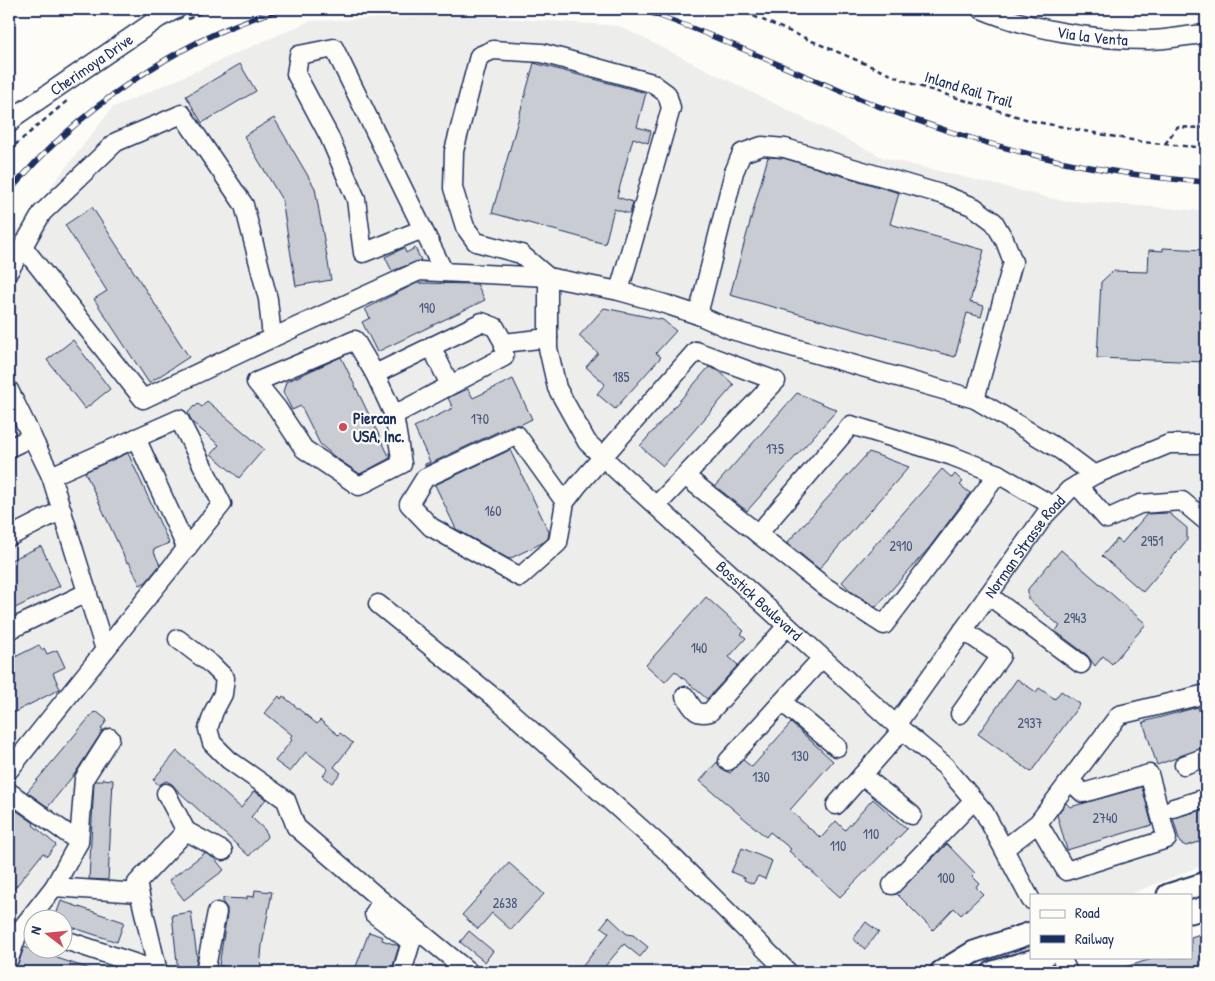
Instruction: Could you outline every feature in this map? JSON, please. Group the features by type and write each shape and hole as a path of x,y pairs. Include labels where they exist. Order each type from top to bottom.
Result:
{"main road":[{"path":"1171,894 1206,883"},
{"path":"1192,912 1206,907"},
{"path":"942,972 974,952 1030,933"},
{"path":"993,972 1041,958"}],"street":[{"name":"Cherimoya Drive","path":"12,113 159,18 177,9"},
{"name":"Via la Venta","path":"982,9 1001,17 1060,31 1109,38 1150,40 1206,34"},
{"path":"423,229 363,253 356,199 329,136 296,74 299,55 334,48 423,229 444,272"},
{"path":"548,277 521,254 476,242 465,228 453,188 454,151 479,56 493,50 542,53 652,83 667,94 670,108 619,291"},
{"path":"9,271 42,213 116,142 182,114 244,206 268,299 272,338"},
{"path":"698,315 734,172 742,153 762,146 785,148 944,195 974,207 994,222 1005,241 1013,262 974,399"},
{"path":"23,247 143,398 419,271 548,277 619,291 698,315 732,330 974,399 1062,450 1094,475"},
{"name":"Bosstick Boulevard","path":"548,277 548,348 557,388 587,442 822,658 946,766 984,812 1030,898"},
{"path":"375,374 482,322 495,328 504,344 504,357 394,415"},
{"path":"504,344 548,338"},
{"path":"355,340 375,374 394,415 402,464 359,486 304,449 277,408 256,382 355,340"},
{"path":"431,346 450,385"},
{"path":"566,502 517,435 425,478 409,504 431,527 520,577 558,543 566,502 602,457 696,351 776,381 656,506"},
{"path":"9,390 51,476 106,650"},
{"path":"9,770 222,504 179,419 51,476"},
{"path":"758,534 851,425 952,456 998,474 1053,506"},
{"path":"9,448 32,437"},
{"path":"136,438 186,549"},
{"name":"Norman Strasse Road","path":"836,805 899,727 962,630 1045,515 1069,490 1094,475 1169,444 1206,444"},
{"path":"684,476 824,586 884,625 998,474"},
{"path":"1078,486 1107,519 1140,504 1182,501 1206,521"},
{"path":"9,537 62,510"},
{"path":"9,630 88,592"},
{"path":"988,595 1081,664"},
{"path":"378,604 497,700 673,857 788,972"},
{"path":"685,696 696,711 703,714 710,712 787,626"},
{"path":"960,714 1001,656 962,630"},
{"path":"178,639 212,665 225,678 223,694 214,710 208,730 212,743 229,760 286,800 296,827 469,972"},
{"path":"728,761 822,658"},
{"path":"1004,849 1038,822 1119,715 1206,694"},
{"path":"782,702 837,747"},
{"path":"9,959 21,929 54,887 79,842 84,779 110,738"},
{"path":"1184,764 1206,758"},
{"path":"1038,822 1066,871 1167,839 1149,774 1083,793 1070,781"},
{"path":"862,775 912,815"},
{"path":"9,792 79,842"},
{"path":"166,793 186,831 223,851"},
{"path":"1173,808 1206,798"},
{"path":"892,885 974,800"},
{"path":"158,972 137,883 186,831"},
{"path":"54,887 139,893"},
{"path":"382,901 374,914 411,942 402,972"},
{"path":"205,972 216,912"},
{"path":"72,942 158,972"},
{"path":"1061,958 1068,972"}],"path":[{"name":"Inland Rail Trail","path":"737,9 915,85 1032,121 1142,142 1206,148"},
{"path":"1165,144 1177,127 1206,128"}],"shaded area":[{"path":"462,15 619,26 884,158 1059,200 1206,211 1206,864 1131,894 1030,894 1030,936 946,972 9,972 9,241 112,108 310,21"}],"building":[{"path":"534,63 646,93 637,127 651,131 648,143 633,138 617,197 633,202 630,214 614,209 605,244 492,213"},
{"path":"240,64 256,91 202,123 186,96"},
{"path":"274,118 315,188 331,280 296,286 282,200 244,136"},
{"path":"768,157 783,158 899,193 890,224 984,250 970,302 984,306 981,317 967,313 955,357 730,295"},
{"path":"92,207 189,357 149,383 94,299 107,291 65,225"},
{"path":"404,248 406,253 415,248 421,260 392,271 385,257"},
{"path":"1163,248 1206,250 1206,362 1097,358 1101,282 1113,271 1148,272 1149,250 1163,251"},
{"path":"417,283 477,284 485,300 377,352 362,322 370,318 365,309"},
{"path":"604,308 663,320 676,331 656,353 661,357 615,409 597,394 605,384 586,367 598,353 579,336"},
{"path":"73,340 110,389 85,409 47,360"},
{"name":"Piercan USA, Inc.","path":"341,357 390,458 360,474 320,444 301,406 292,410 283,392 286,382"},
{"path":"709,367 719,371 734,385 663,466 640,446"},
{"path":"513,379 532,419 520,425 512,425 425,466 425,464 430,462 414,427 453,408 448,398 456,394 468,389 473,398"},
{"path":"797,393 837,410 747,511 715,486"},
{"path":"207,401 264,449 239,478 211,454 219,445 192,422 188,413 194,406 198,404 202,407"},
{"path":"510,450 549,532 548,538 544,542 509,559 456,529 435,485"},
{"path":"869,452 909,467 819,569 787,543"},
{"path":"128,453 169,543 153,550 160,565 146,582 140,585 129,562 127,563 85,472"},
{"path":"942,469 952,478 955,474 963,482 960,485 970,493 929,548 876,607 852,592 842,582"},
{"path":"1169,513 1187,528 1187,540 1143,592 1102,556 1117,539 1122,543 1147,514"},
{"path":"41,546 60,586 9,611 9,561"},
{"path":"1061,550 1146,624 1112,664 1103,656 1095,666 1087,655 1055,631 1060,626 1028,599 1028,589"},
{"path":"706,597 744,631 741,634 746,638 729,657 738,665 707,699 675,671 665,682 646,665"},
{"path":"39,645 42,650 44,648 47,654 57,650 65,667 53,673 60,689 9,715 9,660"},
{"path":"1017,679 1036,692 1039,688 1055,699 1061,691 1080,704 1031,772 978,734"},
{"path":"279,696 281,699 283,696 317,724 320,720 338,735 340,733 353,743 334,767 341,773 332,783 323,776 328,769 306,752 290,772 275,761 292,740 290,738 292,735 265,713"},
{"path":"1198,707 1206,734 1206,747 1157,765 1143,722"},
{"path":"94,712 97,712 107,720 101,729 103,730 76,772 48,807 27,792"},
{"path":"791,723 833,761 790,810 809,828 821,838 836,821 845,830 873,799 907,829 840,897 789,851 791,849 770,832 766,837 700,781 717,762 721,769 730,773 743,760 752,767"},
{"path":"177,751 241,808 254,791 266,799 251,817 265,830 267,837 249,856 172,784 166,781 159,785 153,780"},
{"path":"102,779 113,780 108,880 89,879 94,782 102,781"},
{"path":"1142,787 1152,825 1067,850 1057,815 1066,803 1070,807"},
{"path":"14,809 34,823 33,825 56,845 47,856 43,853 9,895 9,816"},
{"path":"1206,809 1206,840 1186,846 1180,843 1173,818"},
{"path":"947,844 975,873 972,876 979,883 976,887 983,894 961,915 954,908 933,930 897,894"},
{"path":"742,848 772,861 765,879 758,876 753,884 731,872"},
{"path":"205,853 215,859 224,870 184,900 169,880"},
{"path":"509,863 544,894 511,930 492,913 478,929 462,915"},
{"path":"255,890 272,892 262,945 260,969 219,966 227,914 223,898 247,899 247,896 254,897"},
{"path":"61,901 124,922 117,942 72,927 72,908 59,908"},
{"path":"191,912 197,957 195,972 178,972 172,915"},
{"path":"609,917 627,934 633,935 648,947 640,957 624,944 600,972 578,972 609,933 601,927"},
{"path":"866,922 879,932 865,949 853,939"},
{"path":"469,931 493,951 485,962 460,942"},
{"path":"369,932 383,937 382,940 399,946 391,972 354,972"},
{"path":"1206,932 1206,972 1118,972 1118,969 1152,958 1192,958 1192,937"},
{"path":"22,953 22,958 57,958 93,970 93,972 22,972 14,969"}],"railway":[{"path":"9,192 65,133 133,81 169,58 207,38 245,21 283,9"},
{"path":"640,9 729,43 875,105 955,133 1038,156 1079,165 1164,178 1206,182"}],"place":[{"name":"Piercan USA, Inc.","path":"343,427"}]}
